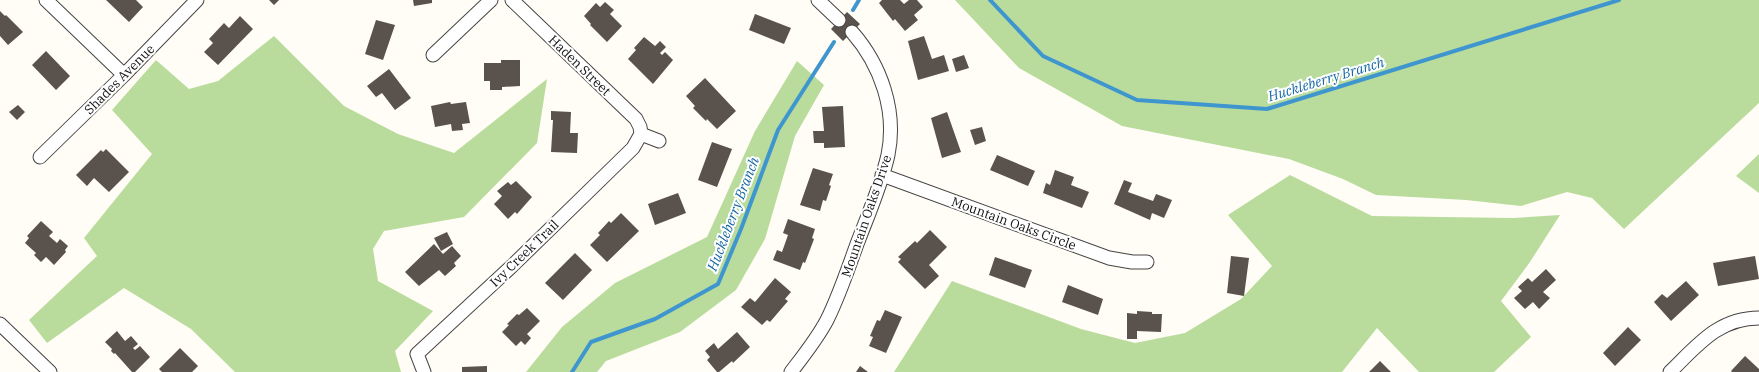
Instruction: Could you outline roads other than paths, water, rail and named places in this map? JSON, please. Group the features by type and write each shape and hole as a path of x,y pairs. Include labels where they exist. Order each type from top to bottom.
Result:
{"street":[{"path":"46,0 124,75"},
{"name":"Shades Avenue","path":"40,157 198,0"},
{"path":"433,55 491,0"},
{"name":"Haden Street","path":"512,0 636,119 640,127 641,134"},
{"path":"818,0 839,20"},
{"name":"Mountain Oaks Drive","path":"791,372 811,347 827,320 865,223 888,154 890,129 887,96 872,60 852,32"},
{"path":"641,134 659,141"},
{"name":"Ivy Creek Trail","path":"424,372 417,354 512,266 633,148 641,134"},
{"name":"Mountain Oaks Circle","path":"882,175 1109,258 1132,262 1147,262"},
{"path":"1670,372 1715,330 1724,324 1737,320 1759,318"},
{"path":"0,324 50,372"}],"waterway":[{"name":"Huckleberry Branch","path":"853,10 859,0"},
{"name":"Huckleberry Branch","path":"990,0 1043,56 1137,100 1267,109 1619,0"},
{"name":"Huckleberry Branch","path":"572,372 591,342 655,319 718,284 741,229 778,130 834,42"}]}
